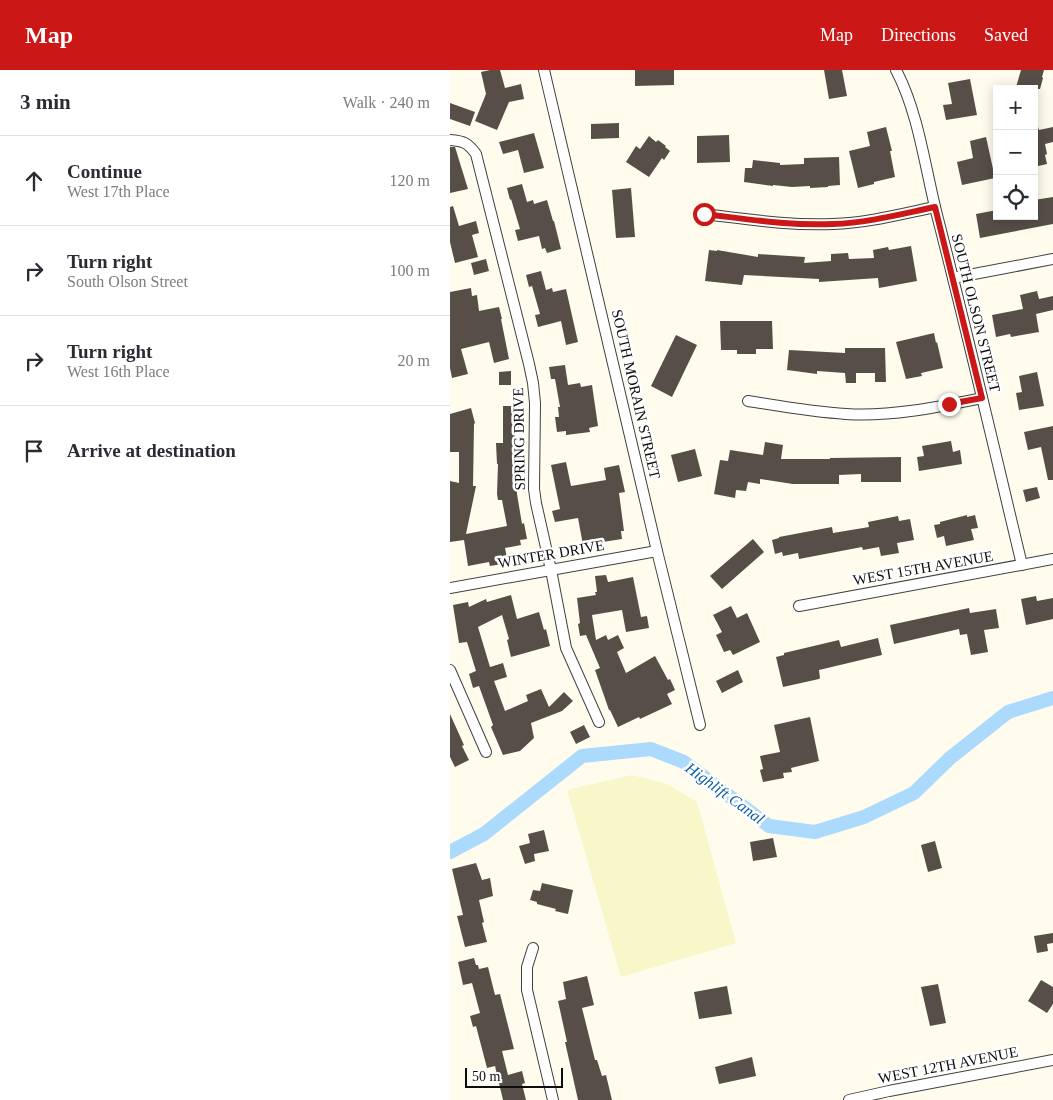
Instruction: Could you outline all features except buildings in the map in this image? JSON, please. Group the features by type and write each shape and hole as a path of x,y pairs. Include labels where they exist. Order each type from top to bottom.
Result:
{"street":[{"name":"SOUTH MORAIN STREET","path":"544,70 700,725"},
{"name":"SOUTH OLSON STREET","path":"896,70 912,108 1022,565"},
{"name":"SPRING DRIVE","path":"450,140 470,145 476,154 533,383 535,403 534,489 566,648 599,722"},
{"path":"704,214 758,221 834,224 867,220 935,207"},
{"path":"953,278 1053,259"},
{"path":"748,401 812,411 880,414 918,410 982,398"},
{"name":"WINTER DRIVE","path":"450,588 658,551"},
{"name":"WEST 15TH AVENUE","path":"799,606 1053,559"},
{"path":"450,670 486,752"},
{"path":"533,948 527,967 527,990 553,1100"},
{"name":"WEST 12TH AVENUE","path":"849,1100 1053,1060"}],"green space":[{"path":"632,775 667,784 697,802 736,943 621,977 567,790"}],"waterway":[{"name":"Highlift Canal","path":"450,852 484,834 582,756 651,749 684,762 769,826 815,832 864,817 914,793 950,758 1008,712 1053,698"}],"route":[{"path":"704,214 758,221 834,224 867,220 935,207 982,398 949,404"}]}
